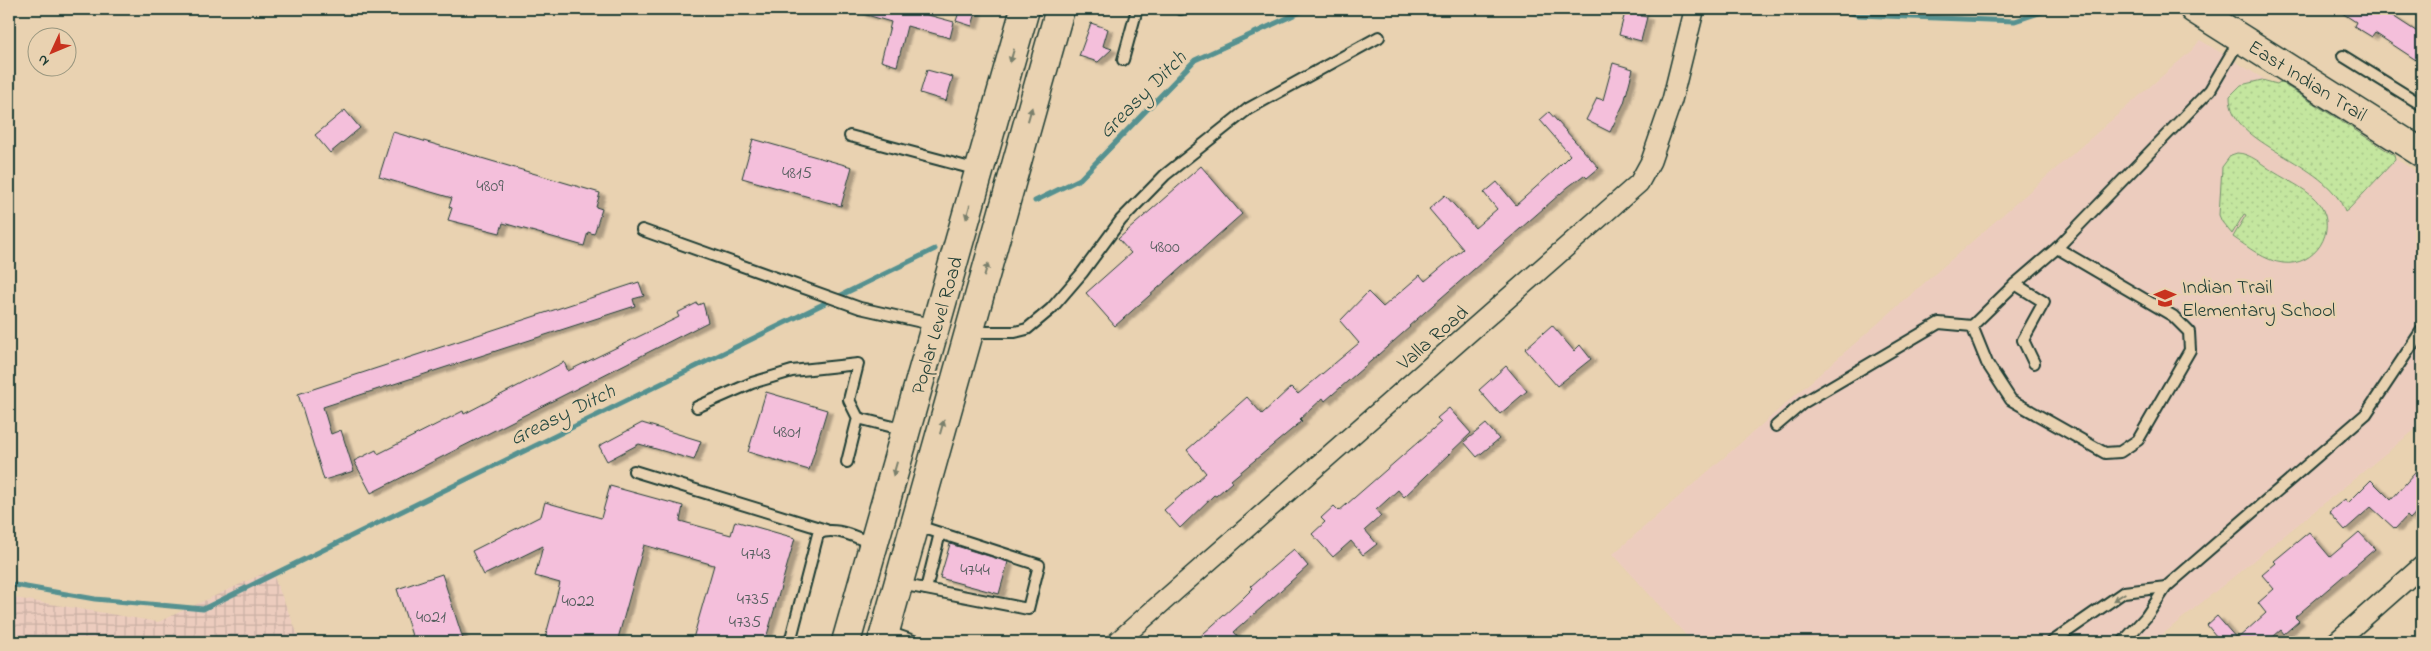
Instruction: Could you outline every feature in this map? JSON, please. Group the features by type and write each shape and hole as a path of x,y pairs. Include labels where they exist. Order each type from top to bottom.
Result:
{"main road":[{"name":"Poplar Level Road","path":"846,642 1025,9"},
{"name":"Poplar Level Road","path":"884,637 899,584 927,529 969,332 1060,9"},
{"name":"East Indian Trail","path":"2194,9 2422,152"}],"street":[{"name":"Valla Road","path":"1117,642 1639,183 1651,161 1672,100 1694,11"},
{"path":"2336,642 2422,566"}],"lane":[{"path":"1123,60 1138,9"},
{"path":"969,332 1015,332 1027,329 1051,309 1082,273 1121,220 1165,175 1248,109 1379,37"},
{"path":"1972,326 2015,284 2057,248 2210,90 2241,38"},
{"path":"2343,56 2422,105"},
{"path":"850,136 979,170"},
{"path":"642,230 854,305 936,325"},
{"path":"1972,326 1987,363 2011,400 2105,453 2120,452 2138,440 2190,350 2189,332 2173,316 2057,248"},
{"path":"2015,284 2044,302 2023,340 2034,363"},
{"path":"1776,426 1802,403 1939,322 1972,326"},
{"path":"2123,642 2146,617 2166,587 2366,414 2422,330"},
{"path":"697,408 752,383 792,371 858,364 849,400 858,418 847,462"},
{"path":"858,418 906,430"},
{"path":"634,471 874,544"},
{"path":"899,584 1028,609 1039,565 927,529 926,589"},
{"path":"790,642 818,534 826,530"},
{"path":"2052,642 2124,592 2166,587"},
{"path":"884,637 917,642"}],"shaded area":[{"name":"Indian Trail Elementary School","path":"2200,40 2422,175 2422,421 2417,428 2153,642 1692,642 1613,554 2192,50"},
{"path":"271,570 301,642 9,642 9,597 158,622"}],"green space":[{"path":"2262,80 2277,84 2280,82 2394,155 2395,160 2345,212 2335,194 2319,179 2261,142 2245,129 2234,114 2230,96 2241,85"},
{"path":"2237,153 2252,157 2311,195 2320,205 2325,215 2325,236 2314,253 2295,263 2276,262 2257,253 2233,237 2246,215 2244,214 2232,234 2219,215 2222,167 2231,155"}],"building":[{"path":"860,9 906,9 954,22 950,38 907,26 897,66 881,61 891,22 860,13"},
{"path":"960,9 977,9 972,26 956,21"},
{"path":"1626,9 1643,9 1641,16 1647,17 1641,41 1619,35"},
{"path":"2336,9 2382,9 2422,35 2422,51 2416,60 2375,33 2372,37 2354,26 2356,22"},
{"path":"1091,23 1108,29 1103,46 1112,49 1098,62 1079,56"},
{"path":"1613,63 1633,69 1624,103 1610,132 1586,120 1597,98 1603,100"},
{"path":"927,70 953,77 946,101 920,93"},
{"path":"345,110 360,128 330,153 315,135"},
{"path":"1549,112 1599,168 1587,178 1584,175 1568,187 1325,401 1323,398 1300,419 1302,421 1231,480 1232,482 1216,496 1214,495 1180,528 1164,510 1206,473 1187,450 1247,397 1262,414 1291,387 1298,394 1359,343 1340,321 1368,292 1383,307 1420,275 1425,281 1463,249 1429,209 1445,195 1475,228 1497,209 1484,193 1497,182 1516,205 1554,171 1570,155 1540,120"},
{"path":"393,132 600,193 596,207 602,209 594,234 588,232 584,246 503,223 500,233 448,220 452,208 449,207 452,198 379,177"},
{"path":"753,139 852,167 841,206 742,178"},
{"path":"1201,166 1242,214 1115,326 1086,293 1131,253 1118,239"},
{"path":"639,282 644,296 633,299 635,306 323,407 331,434 341,430 354,471 324,480 298,394"},
{"path":"697,303 698,305 703,303 708,322 371,493 354,461 376,450 378,454 463,411 464,414 564,362 568,371 679,317 677,313"},
{"path":"1552,325 1574,351 1580,345 1591,359 1557,386 1525,349"},
{"path":"1506,366 1527,391 1500,414 1479,390"},
{"path":"766,392 827,410 809,470 748,452"},
{"path":"1449,408 1471,433 1404,497 1398,490 1376,510 1381,516 1365,530 1377,544 1363,555 1351,541 1333,557 1312,534 1325,522 1321,518 1334,506 1339,511 1441,422 1437,418"},
{"path":"642,423 701,441 694,460 639,444 607,461 599,446"},
{"path":"1486,424 1499,439 1477,457 1464,442"},
{"path":"2422,465 2422,506 2410,519 2407,516 2395,529 2371,507 2345,530 2329,512 2345,499 2348,503 2371,480 2391,500"},
{"path":"610,486 683,506 680,521 731,535 735,521 795,538 765,642 692,642 714,565 644,545 617,642 544,642 560,583 535,576 543,546 484,575 472,551 541,516 545,502 601,518"},
{"path":"2309,532 2330,557 2359,532 2375,549 2295,617 2299,621 2284,634 2281,630 2267,642 2221,642 2207,625 2217,616 2237,639 2266,613 2258,603 2274,589 2262,575 2276,563 2274,561"},
{"path":"950,544 1008,562 999,594 940,578"},
{"path":"1294,549 1308,566 1234,632 1243,642 1194,642 1242,599 1253,588 1251,586"},
{"path":"442,574 464,642 414,642 397,589"}],"waterway":[{"name":"Greasy Ditch","path":"1035,201 1080,179 1195,60 1307,9"},
{"name":"Greasy Ditch","path":"1835,9 1859,15 2015,21 2051,9"},
{"name":"Greasy Ditch","path":"9,584 95,599 203,609 935,249"}],"place":[{"name":"Indian Trail Elementary School","path":"2165,298"}]}
